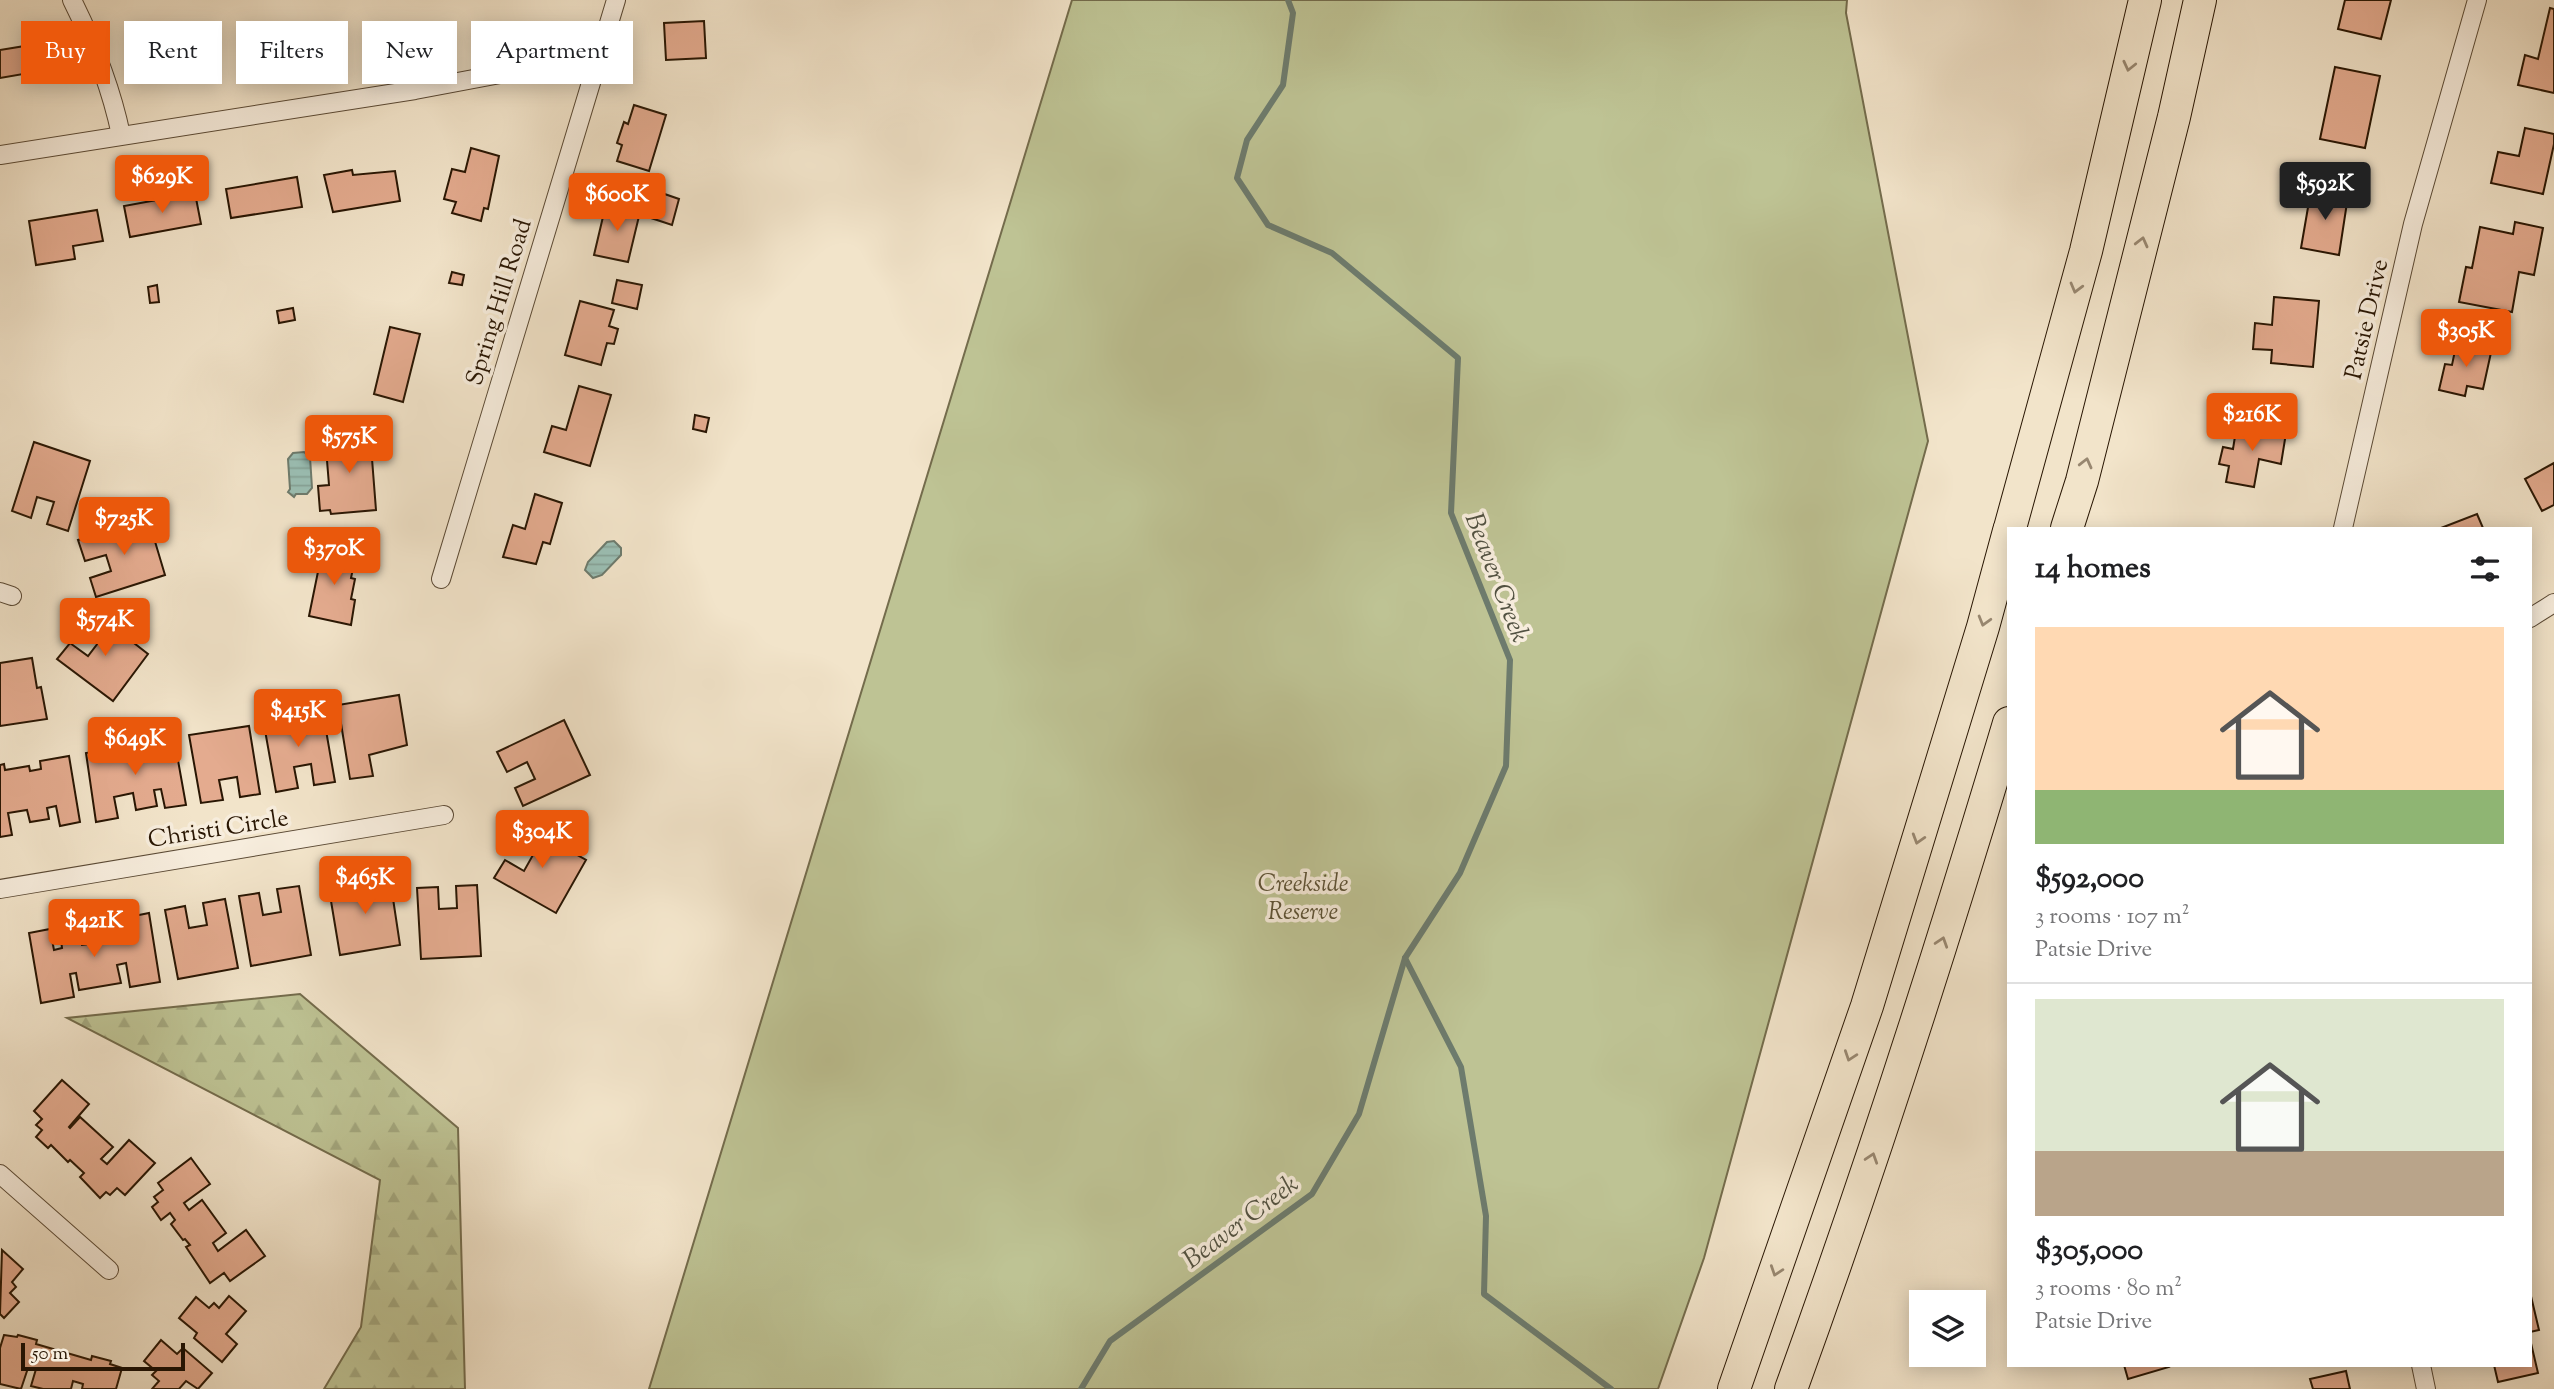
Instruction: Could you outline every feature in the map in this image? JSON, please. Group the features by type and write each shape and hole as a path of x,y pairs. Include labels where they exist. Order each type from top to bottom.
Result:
{"highway":[{"path":"2010,527 2086,251 2145,0"},
{"path":"2067,527 2082,481 2174,117 2200,0"},
{"path":"1734,1389 1867,1006 1983,627 2007,537"},
{"path":"1791,1389 1851,1223 2007,730"},
{"path":"1814,1389 1851,1223"}],"street":[{"path":"72,0 106,75 121,135"},
{"name":"Spring Hill Road","path":"610,21 616,0"},
{"name":"Patsie Drive","path":"2343,527 2413,224 2477,0"},
{"path":"0,155 471,79"},
{"name":"Spring Hill Road","path":"440,579 592,84"},
{"path":"2532,617 2554,603"},
{"name":"Christi Circle","path":"0,889 444,815"},
{"path":"0,1174 109,1270"},
{"path":"2421,1367 2426,1389"}],"green space":[{"name":"Creekside Reserve","path":"1072,0 1847,0 1846,13 1928,441 1704,1258 1658,1389 649,1389"},
{"path":"300,994 458,1128 465,1389 324,1389 361,1327 380,1180 67,1018"}],"water":[{"path":"304,452 310,457 312,488 307,494 296,494 294,497 288,492 288,459 293,453"},
{"path":"614,541 621,548 621,555 602,575 593,578 585,570 588,562 607,542"}],"building":[{"path":"2345,0 2391,0 2381,39 2338,29"},
{"path":"2550,8 2554,9 2554,93 2518,85 2525,55 2538,59"},
{"path":"704,21 706,58 666,60 664,23"},
{"path":"21,47 21,74 0,78 0,50"},
{"path":"2335,67 2380,76 2365,148 2320,139"},
{"path":"634,105 666,115 649,171 617,161 622,145 617,143 624,122 628,124"},
{"path":"2525,128 2554,134 2543,194 2491,183 2498,152 2519,156"},
{"path":"471,148 499,156 488,209 484,208 481,221 452,213 456,202 444,199 452,169 465,172"},
{"path":"352,170 353,175 395,171 400,201 333,212 324,175"},
{"path":"297,177 302,207 231,218 226,189"},
{"path":"653,190 679,199 672,225 645,216"},
{"path":"2311,190 2348,196 2339,255 2301,248"},
{"path":"195,193 201,224 130,237 124,206"},
{"path":"606,204 640,212 628,262 594,255"},
{"path":"97,210 103,241 73,246 75,259 36,265 29,221"},
{"path":"2515,222 2543,228 2534,275 2519,272 2512,312 2459,302 2466,267 2472,268 2480,227 2513,234"},
{"path":"452,272 464,275 462,285 449,283"},
{"path":"617,280 642,285 637,309 612,303"},
{"path":"157,285 159,302 150,303 148,287"},
{"path":"2274,297 2319,301 2313,367 2271,363 2272,350 2253,349 2255,323 2272,325"},
{"path":"580,301 614,310 609,326 618,329 614,344 607,343 601,365 565,355"},
{"path":"293,308 295,320 279,323 277,311"},
{"path":"390,327 420,334 403,402 374,394"},
{"path":"2457,341 2492,348 2483,389 2467,386 2465,396 2439,390 2445,364 2452,365"},
{"path":"579,386 611,395 590,466 544,452 552,426 566,430"},
{"path":"695,415 709,418 706,432 693,429"},
{"path":"2237,424 2286,433 2281,464 2259,459 2254,487 2226,482 2229,466 2219,464 2223,447 2233,449"},
{"path":"370,433 376,510 331,514 330,510 320,511 318,486 329,485 325,436"},
{"path":"34,442 90,461 68,531 47,524 54,502 37,497 31,518 12,511"},
{"path":"2554,463 2554,505 2542,511 2525,479"},
{"path":"535,494 562,503 550,544 543,542 536,564 503,557 513,525 525,529"},
{"path":"2477,514 2483,527 2444,527"},
{"path":"148,518 165,575 96,597 90,578 111,571 106,555 85,561 78,540"},
{"path":"323,547 356,554 351,578 355,579 351,599 355,600 351,625 309,616"},
{"path":"94,612 148,654 113,701 57,659 70,643 88,656 98,643 80,630"},
{"path":"32,658 37,688 41,687 47,719 0,726 0,663"},
{"path":"399,695 407,745 369,755 373,776 350,779 338,705"},
{"path":"323,713 335,782 314,785 311,764 294,767 298,788 276,792 263,719 294,714 295,718"},
{"path":"564,720 590,775 523,806 515,788 535,779 527,762 507,772 497,752"},
{"path":"249,726 260,794 240,797 237,777 219,780 223,800 201,803 189,735"},
{"path":"174,738 186,805 165,808 161,789 154,790 157,806 136,810 133,793 114,797 118,818 96,822 86,753 135,747 136,753 145,751 144,743"},
{"path":"69,756 80,822 60,826 56,806 47,808 49,819 30,822 27,810 8,813 12,835 0,837 0,765 4,764 5,770 29,766 30,771 41,769 40,761"},
{"path":"524,825 586,860 556,913 494,878 505,860 524,871 533,855 513,844"},
{"path":"389,872 400,945 340,955 328,883 349,880 352,900 370,897 366,876"},
{"path":"477,885 481,956 421,959 417,888 438,887 439,909 457,908 456,886"},
{"path":"299,886 311,955 251,966 239,896 259,893 263,915 281,912 277,889"},
{"path":"225,899 238,968 178,979 165,910 185,906 189,928 207,925 203,903"},
{"path":"149,913 160,982 130,987 126,963 117,965 121,983 79,990 76,973 70,974 74,997 41,1003 29,933 50,929 54,950 62,948 60,932 79,929 82,945 105,942 102,925 120,922 124,939 132,938 129,917"},
{"path":"62,1080 89,1104 69,1127 80,1117 113,1147 101,1159 107,1164 129,1140 155,1163 125,1195 117,1188 110,1195 106,1192 100,1198 80,1177 84,1173 51,1145 48,1148 36,1137 42,1130 36,1125 42,1119 34,1111"},
{"path":"191,1158 210,1184 184,1203 189,1210 202,1200 226,1233 213,1243 218,1251 246,1230 265,1256 230,1281 224,1273 210,1283 186,1247 190,1245 171,1224 175,1220 170,1213 161,1220 152,1207 158,1202 154,1197 163,1190 158,1183"},
{"path":"2,1250 23,1269 12,1282 16,1287 10,1293 19,1302 4,1318 0,1314"},
{"path":"229,1296 246,1311 226,1334 237,1344 222,1362 194,1338 197,1333 179,1318 196,1297 209,1308 214,1303 219,1308"},
{"path":"2532,1300 2539,1330 2532,1332"},
{"path":"4,1335 37,1340 36,1344 91,1360 92,1356 111,1361 110,1364 122,1368 116,1389 82,1389 83,1384 73,1381 71,1389 43,1389 31,1386 36,1369 28,1368 21,1389 0,1384 0,1348"},
{"path":"161,1340 177,1354 183,1348 212,1373 198,1389 186,1381 179,1389 152,1389 159,1381 152,1375 156,1371 144,1361"},
{"path":"2532,1348 2538,1373 2498,1382 2494,1367 2532,1367"},
{"path":"2125,1367 2169,1367 2128,1379"},
{"path":"2346,1371 2350,1389 2313,1389 2310,1379"}],"waterway":[{"name":"Beaver Creek","path":"1081,1389 1110,1341 1312,1194 1359,1114 1405,958 1460,873 1506,766 1510,660 1451,513 1458,358 1332,253 1268,225 1237,178 1247,140 1283,85 1293,13 1288,0"},
{"path":"1405,958 1461,1067 1486,1216 1484,1294 1611,1389"}]}
